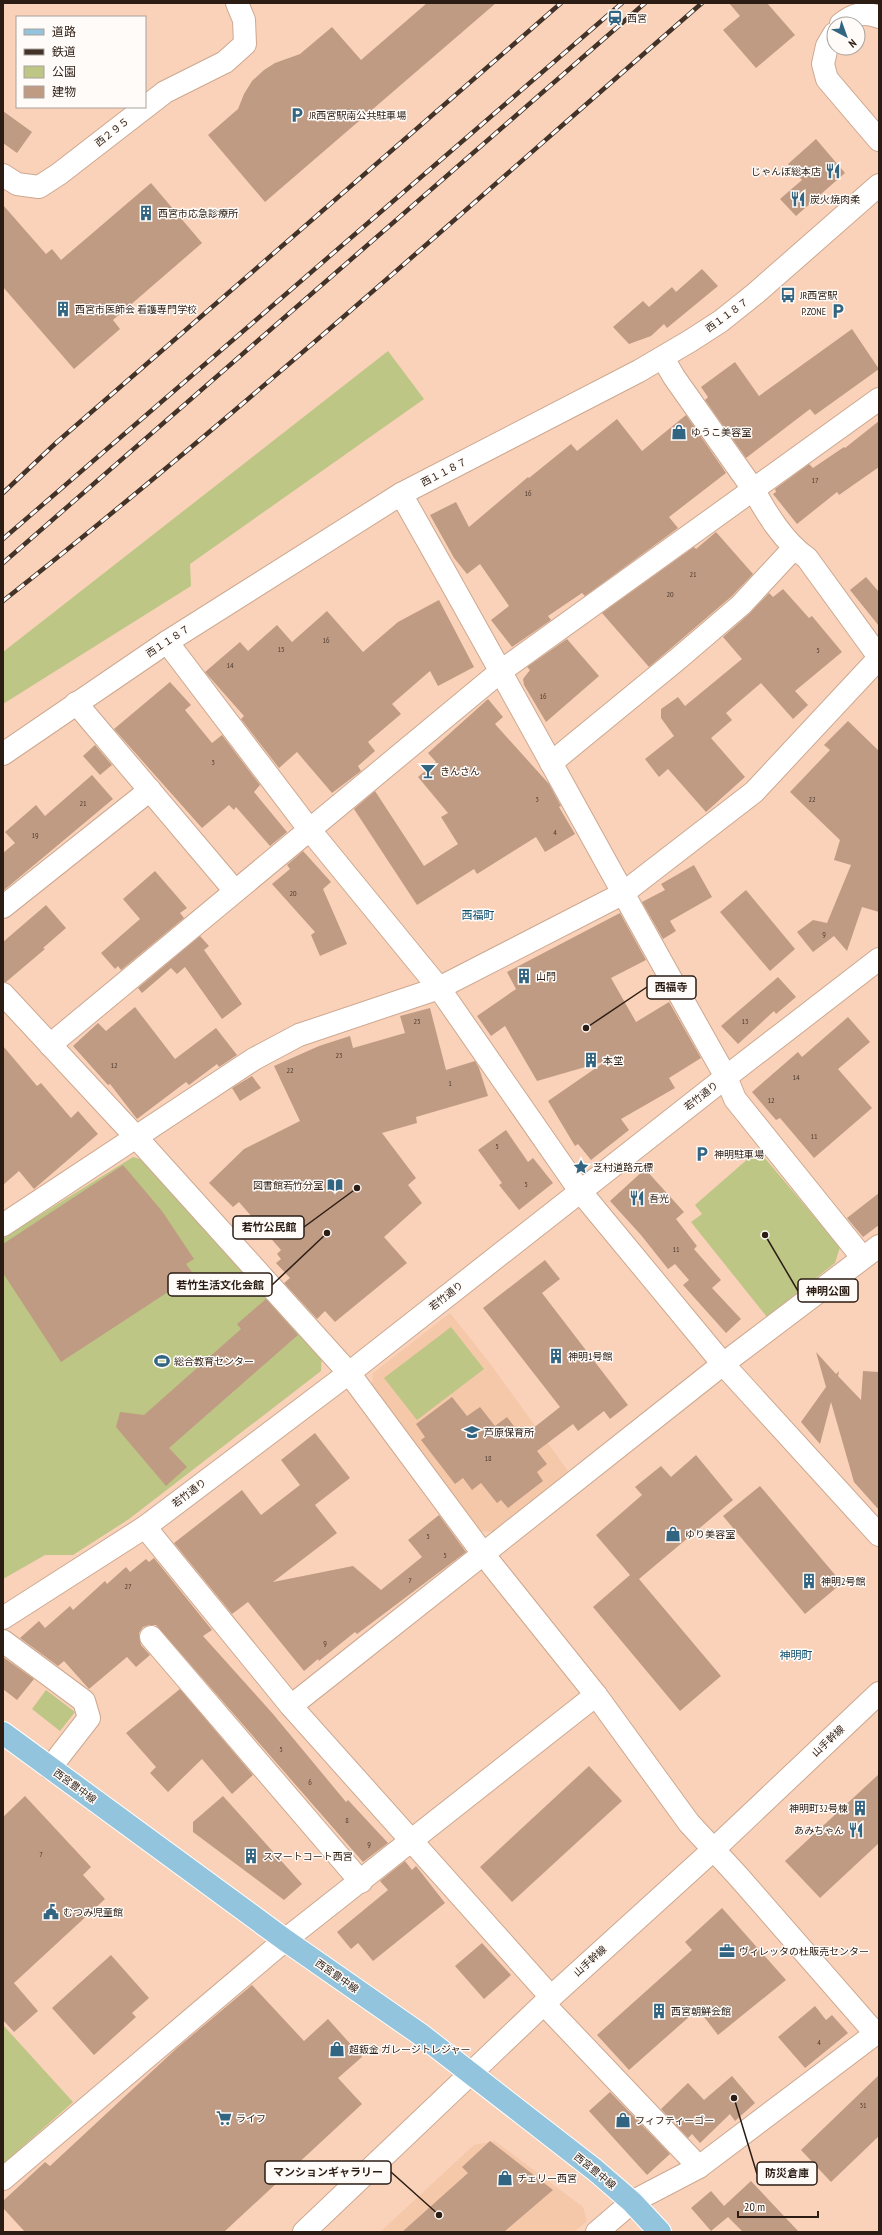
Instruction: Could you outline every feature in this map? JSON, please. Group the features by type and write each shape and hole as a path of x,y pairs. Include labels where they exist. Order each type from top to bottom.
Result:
{"main road":[{"name":"西宮豊中線","path":"3,1733 285,1940 420,2034 469,2074 595,2170 632,2202 660,2232"}],"street":[{"name":"西２９５","path":"146,107 165,92 225,62 245,44 244,20 237,3"},
{"path":"851,16 854,14 868,13 879,17"},
{"path":"826,46 823,64 827,79 841,98 879,140"},
{"name":"西２９５","path":"3,175 17,184 39,187 59,174 144,108"},
{"name":"西１１８７","path":"3,754 166,642 401,494 663,358 742,305 879,185"},
{"path":"3,1225 254,1059 299,1035 439,988 622,894 754,792 879,657 807,558 793,549 762,506 753,490 698,414 663,358"},
{"path":"50,1045 501,671 879,399"},
{"path":"291,1706 484,1555 723,1364 870,1252 735,1098 726,1076 622,894 501,671 401,494"},
{"path":"551,763 741,605 793,549"},
{"path":"166,642 309,829 439,988 580,1192 723,1364 879,1535"},
{"path":"76,703 235,891"},
{"path":"3,907 150,790"},
{"name":"若竹通り","path":"3,1618 145,1527 349,1373 726,1076 879,959"},
{"path":"3,994 136,1137 349,1373 484,1555 596,1695 689,1824 877,2032 699,2167 632,2202 597,2232"},
{"path":"145,1527 291,1706 412,1841 548,2000 699,2167"},
{"path":"151,1637 361,1882"},
{"path":"3,1641 84,1701 90,1718 50,1768"},
{"name":"山手幹線","path":"304,2232 469,2074 713,1850 879,1693"},
{"path":"3,2179 285,1940 361,1882 596,1695"}],"shaded area":[{"name":"芦原保育所","path":"450,1313 489,1362 571,1475 498,1532 479,1531 371,1390 373,1373"},
{"path":"495,2141 583,2207 587,2221 574,2232 380,2232 474,2145"}],"green space":[{"path":"388,351 424,399 190,564 191,586 3,704 3,652"},
{"path":"758,1150 840,1247 835,1263 767,1317 691,1222 702,1214 695,1205"},
{"name":"総合教育センター","path":"133,1157 147,1161 322,1351 321,1371 129,1519 73,1555 45,1555 3,1579 3,1238"},
{"path":"451,1327 484,1369 417,1420 384,1378"},
{"path":"46,1690 75,1712 60,1731 32,1709"},
{"path":"3,2025 73,2102 3,2164"}],"building":[{"name":"JR西宮駅南公共駐車場","path":"427,3 496,3 265,202 208,135 238,109 244,94 252,81 264,70 275,63 300,54 332,27 361,60"},
{"path":"729,3 767,3 795,35 756,68 723,30 740,16"},
{"path":"3,111 32,132 17,153 3,143"},
{"path":"816,139 845,173 796,216 780,199 802,180 788,164"},
{"path":"151,183 202,243 113,320 120,329 74,369 3,287 3,205 46,254 52,249 61,260"},
{"path":"702,269 718,286 667,328 664,324 651,336 629,344 613,327 643,301 649,307 672,287 676,292"},
{"path":"852,329 879,369 815,415 810,409 746,458 705,400 708,397 701,387 735,362 759,396"},
{"path":"686,415 726,473 669,517 678,528 585,596 582,593 548,616 551,620 512,647 491,620 509,606 480,564 467,574 454,558 430,515 456,502 469,527 528,477 529,478 571,444 577,451 617,419 642,451"},
{"path":"879,421 879,467 839,495 837,492 797,524 773,494 776,492 775,489 809,464 813,468 844,447 845,448"},
{"path":"716,532 753,574 732,596 649,667 602,613 694,547 696,549"},
{"path":"866,577 879,592 879,626 850,590"},
{"path":"783,589 809,618 812,616 842,652 795,691 808,705 793,719 761,683 726,713 732,720 711,738 745,777 706,812 668,769 659,777 645,759 674,736 661,718 661,709 678,697 685,706 742,659 723,637 749,614 769,593 773,597"},
{"path":"439,600 474,667 438,686 430,671 392,704 401,714 368,742 375,751 358,766 361,771 332,793 297,752 279,768 241,719 244,716 205,672 240,642 248,651 277,625 292,642 327,611 363,652 398,622"},
{"path":"567,639 599,676 546,722 524,685 523,679 530,670 527,667"},
{"path":"170,682 191,705 185,710 212,743 222,735 260,785 254,792 287,832 270,846 236,807 234,810 229,805 202,828 114,729"},
{"path":"488,699 503,717 495,724 549,784 561,806 559,807 575,834 545,852 536,837 477,874 474,869 417,905 354,809 375,791 424,866 458,844 441,817 448,813 418,777 436,762 428,753"},
{"path":"848,721 879,751 879,912 862,907 847,951 834,936 813,952 797,932 813,920 827,923 851,865 834,860 840,840 790,792 830,750 824,745"},
{"path":"95,745 112,765 100,775 83,756"},
{"path":"92,775 113,799 3,891 3,853 15,843 5,832 36,805 45,816"},
{"path":"303,851 331,882 323,889 347,944 320,956 311,935 315,932 272,884 290,869 287,865"},
{"path":"694,865 712,897 670,921 676,931 663,939 642,902 665,890 661,884"},
{"path":"155,871 187,908 180,913 184,918 121,970 118,966 115,969 101,953 140,919 123,899"},
{"path":"746,890 795,949 770,971 720,912"},
{"path":"46,905 66,928 43,948 45,949 6,982 3,982 3,942"},
{"path":"620,913 646,960 611,978 636,1022 669,1002 701,1058 669,1078 675,1088 621,1119 629,1130 591,1160 578,1144 575,1146 548,1101 606,1061 537,1081 505,1026 491,1036 477,1016 516,989 507,972"},
{"path":"200,936 209,946 204,950 242,1004 222,1019 185,967 177,974 171,968 142,993 138,988"},
{"path":"778,977 796,997 776,1014 774,1011 738,1044 721,1026"},
{"path":"135,1007 175,1059 216,1028 237,1055 219,1067 217,1064 189,1085 186,1082 137,1119 110,1084 108,1085 73,1046 98,1023 106,1031"},
{"path":"430,1008 446,1070 475,1061 479,1068 488,1096 416,1117 417,1123 382,1133 416,1178 408,1185 422,1203 384,1237 407,1263 335,1322 325,1311 317,1319 284,1283 290,1278 276,1263 281,1259 277,1254 281,1250 239,1202 233,1207 209,1183 244,1149 300,1121 274,1066 319,1046 350,1036 353,1048 405,1033 400,1016"},
{"path":"848,1017 870,1042 838,1069 872,1108 814,1158 780,1118 776,1120 752,1092 798,1052 802,1057"},
{"path":"3,1046 37,1086 41,1083 71,1118 78,1111 98,1134 34,1189 19,1171 3,1185"},
{"path":"252,1076 261,1088 240,1101 232,1088"},
{"path":"506,1130 528,1162 533,1158 553,1183 519,1210 499,1185 502,1183 478,1150"},
{"path":"123,1165 162,1211 194,1259 186,1264 194,1275 61,1362 3,1273 3,1244"},
{"path":"645,1169 684,1212 676,1219 697,1246 694,1249 721,1280 712,1288 741,1319 726,1333 683,1285 689,1280 675,1264 668,1269 641,1235 610,1201"},
{"path":"879,1193 879,1225 863,1237 847,1218"},
{"path":"545,1260 560,1279 542,1293 628,1405 610,1419 604,1411 578,1431 573,1424 537,1451 547,1464 537,1472 543,1481 508,1508 501,1500 497,1503 481,1483 472,1490 463,1478 455,1484 421,1440 425,1437 416,1424 452,1397 467,1416 480,1407 495,1426 507,1417 522,1437 560,1407 483,1308"},
{"path":"266,1299 298,1335 169,1448 187,1467 166,1486 116,1427 120,1412 144,1415 241,1329 237,1324"},
{"path":"816,1352 836,1374 839,1371 838,1376 861,1400 863,1371 879,1372 879,1510 854,1482 831,1402 820,1444 801,1422 826,1387"},
{"path":"315,1433 350,1478 315,1505 337,1533 273,1582 353,1566 381,1590 422,1557 408,1540 439,1515 466,1552 357,1634 355,1632 304,1671 248,1602 232,1614 174,1543 242,1490 261,1515 300,1485 281,1460"},
{"name":"神明2号館","path":"696,1455 733,1500 639,1579 721,1676 680,1711 593,1607 630,1575 596,1535 642,1495 635,1487 661,1466 671,1477"},
{"path":"760,1486 842,1583 805,1614 723,1516"},
{"path":"154,1558 212,1630 203,1636 273,1714 346,1802 348,1800 388,1843 363,1862 156,1625 143,1627 139,1633 141,1645 150,1655 136,1667 127,1657 89,1689 64,1661 58,1666 20,1638 39,1621 45,1628 70,1606 73,1610 105,1581 107,1584 126,1567 130,1572 146,1559 149,1562"},
{"path":"3,1657 34,1679 17,1700 3,1689"},
{"path":"180,1689 253,1775 232,1794 202,1759 168,1792 150,1773 156,1767 126,1733"},
{"path":"589,1766 622,1801 512,1902 480,1867"},
{"name":"神明町32号棟","path":"879,1774 879,1843 820,1898 785,1861"},
{"path":"25,1796 91,1867 83,1875 105,1899 14,1983 38,2011 14,2032 3,2020 3,1817"},
{"name":"スマートコート西宮","path":"223,1796 302,1884 284,1900 193,1832 193,1822"},
{"path":"405,1861 412,1870 416,1866 445,1903 373,1961 358,1943 351,1949 337,1932 388,1890 380,1881"},
{"path":"722,1908 786,1980 718,2035 698,2009 629,2070 597,2035 692,1950 685,1942"},
{"path":"482,1943 511,1975 484,1999 455,1966"},
{"path":"111,1955 149,1998 132,2013 136,2017 94,2055 52,2008"},
{"name":"ライフ","path":"252,1985 304,2041 328,2019 362,2057 338,2078 362,2104 224,2232 25,2232 3,2208 3,2201 45,2162 50,2166 177,2048"},
{"path":"815,2006 826,2020 832,2015 848,2033 805,2068 778,2037"},
{"path":"879,2075 879,2136 831,2182 801,2150"},
{"path":"732,2076 755,2103 735,2121 730,2114 700,2143 692,2134 688,2138 661,2109 688,2083 704,2100"},
{"path":"610,2092 670,2154 647,2175 589,2111"},
{"path":"490,2141 553,2190 504,2232 402,2232 468,2173 462,2167"},
{"path":"751,2181 799,2232 743,2232 728,2217 711,2231 691,2208 711,2191 724,2206"}],"railway":[{"path":"3,493 57,442 561,3"},
{"path":"3,539 622,3"},
{"path":"3,563 645,3"},
{"path":"3,601 181,456 269,381 702,3"}],"place":[{"name":"西宮","path":"615,18"},
{"name":"JR西宮駅南公共駐車場","path":"297,115"},
{"name":"じゃんぼ総本店","path":"833,171"},
{"name":"炭火焼肉柔","path":"798,199"},
{"name":"西宮市応急診療所","path":"146,213"},
{"name":"JR西宮駅","path":"788,295"},
{"name":"西宮市医師会 看護専門学校","path":"63,309"},
{"name":"P.ZONE","path":"838,311"},
{"name":"ゆうこ美容室","path":"679,432"},
{"name":"きんさん","path":"428,771"},
{"name":"山門","path":"524,976"},
{"name":"西福寺","path":"586,1028"},
{"name":"本堂","path":"591,1060"},
{"name":"神明駐車場","path":"702,1154"},
{"name":"芝村道路元標","path":"581,1167"},
{"name":"図書館若竹分室","path":"335,1185"},
{"name":"若竹公民館","path":"357,1188"},
{"name":"吾光","path":"637,1198"},
{"name":"若竹生活文化会館","path":"327,1233"},
{"name":"神明公園","path":"765,1235"},
{"name":"神明1号館","path":"556,1356"},
{"name":"総合教育センター","path":"162,1361"},
{"name":"芦原保育所","path":"472,1432"},
{"name":"ゆり美容室","path":"673,1534"},
{"name":"神明2号館","path":"809,1581"},
{"name":"神明町32号棟","path":"860,1808"},
{"name":"あみちゃん","path":"856,1830"},
{"name":"スマートコート西宮","path":"251,1856"},
{"name":"むつみ児童館","path":"51,1912"},
{"name":"ヴィレッタの杜販売センター","path":"727,1951"},
{"name":"西宮朝鮮会館","path":"659,2011"},
{"name":"超鈑金 ガレージトレジャー","path":"337,2049"},
{"name":"防災倉庫","path":"734,2098"},
{"name":"ライフ","path":"224,2118"},
{"name":"フィフティーゴー","path":"623,2120"},
{"name":"チェリー西宮","path":"505,2178"},
{"name":"マンションギャラリー","path":"439,2215"}],"district":[{"name":"西福町","path":"478,915"},
{"name":"神明町","path":"796,1655"}]}
